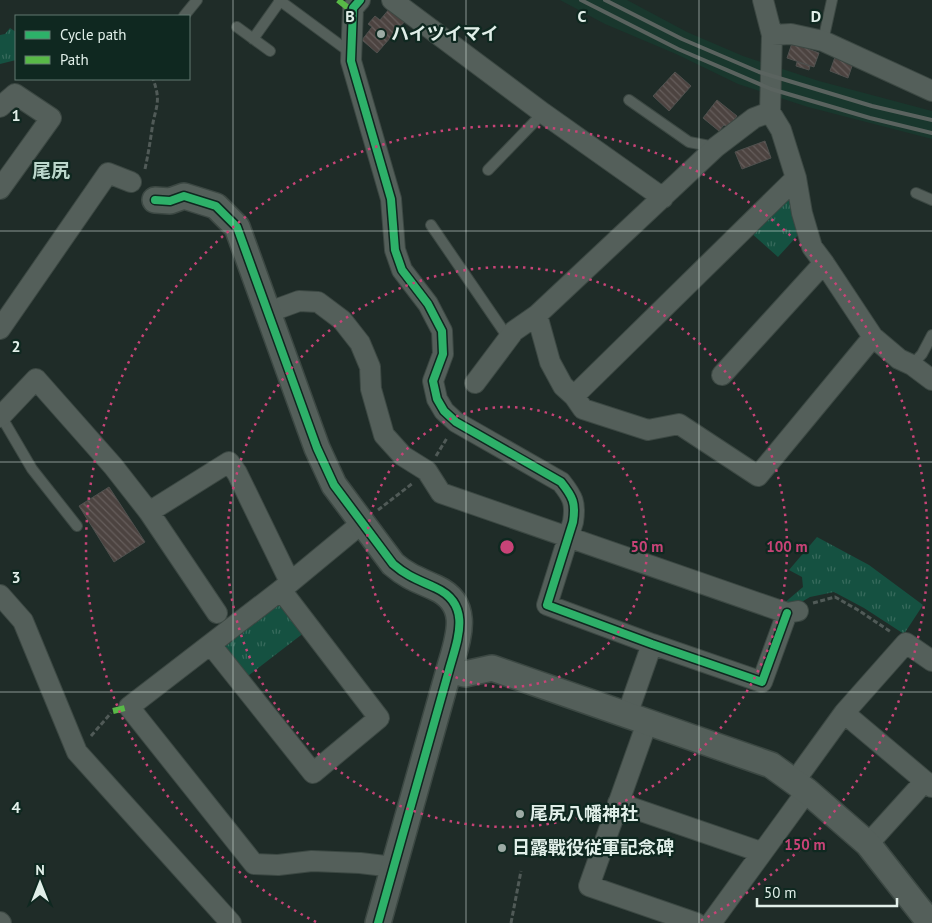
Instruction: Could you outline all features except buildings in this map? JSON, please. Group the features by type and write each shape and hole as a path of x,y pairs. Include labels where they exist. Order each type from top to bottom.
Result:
{"street":[{"path":"269,312 299,301 318,302 342,320 360,343 370,366 371,389 384,435 403,456 427,471 440,494 569,536 793,612 762,682 547,605 569,536 575,509 571,494 561,482 456,422 444,411 437,399 433,380 443,354 442,331 428,304 402,270 395,250 391,199 351,61 353,8 360,0"},
{"path":"392,0 662,198"},
{"path":"763,0 772,35 770,112 781,130 796,178 802,213 812,247 873,337 899,359 912,365 932,380"},
{"path":"772,35 791,34 823,41 931,87"},
{"path":"0,107 15,94 50,118 0,189"},
{"path":"475,383 514,331 537,314 716,148 754,118 770,112"},
{"path":"0,329 108,173 137,178"},
{"path":"574,396 796,178"},
{"path":"155,200 170,201 184,196 216,206 237,227 317,448 334,485 393,564 405,574 445,594 452,600 461,620 449,670 378,923"},
{"path":"722,375 824,263"},
{"path":"537,314 550,362 563,386 574,396 583,409 648,430 679,424 758,476 873,337"},
{"path":"0,417 36,379 113,466 149,512 217,613"},
{"path":"149,512 229,462 237,473 285,586 379,718 313,773 211,645"},
{"path":"362,523 211,645 128,707 254,864 278,865 312,861 360,863 394,867"},
{"path":"0,595 23,621 77,752 231,923"},
{"path":"711,923 761,852 844,714 906,642 932,661"},
{"path":"627,715 652,644"},
{"path":"449,670 465,674 492,668 771,765 804,781 868,844 930,923"},
{"path":"844,714 928,784 868,844"},
{"path":"643,734 589,886 696,923"},
{"path":"618,803 761,852"}],"lane":[{"path":"185,15 197,0"},
{"path":"253,38 280,0 351,52"},
{"path":"823,41 832,0"},
{"path":"237,27 270,51"},
{"path":"629,100 689,142 716,148"},
{"path":"488,170 544,113"},
{"path":"916,193 932,200"},
{"path":"431,225 509,338"},
{"path":"912,365 922,354 932,335"},
{"path":"0,417 32,469 61,504 76,526"}],"path":[{"path":"137,178 150,148 152,127 158,105 153,80"},
{"path":"362,523 427,471 456,422"},
{"path":"793,612 811,603 835,597 906,642"},
{"path":"77,752 113,711"},
{"path":"511,923 521,871"}],"shaded area":[{"path":"560,0 627,0 687,32 743,56 819,81 932,111 932,139 808,107 738,84 676,54 605,24"}],"green space":[{"path":"10,28 15,31 15,60 0,64 0,35 5,34"},
{"path":"784,198 794,198 799,234 778,257 750,232"},
{"path":"817,537 869,565 923,605 904,634 864,608 834,592 810,597 793,607 783,604 803,587 802,577 789,570"},
{"path":"276,604 284,604 305,632 244,679 225,652 225,643"}],"railway":[{"path":"581,0 678,49 771,89 870,118 932,133"},
{"path":"605,0 682,39 759,72 872,106 932,120"}],"marked path":[{"path":"338,0 352,11"},
{"path":"113,711 129,707"}],"cycle path":[{"path":"360,0 353,8 351,61 391,199 395,250 402,270 428,304 442,331 443,354 433,381 437,399 444,411 456,422 561,482 573,500 573,522 547,605 762,682 787,613"},
{"path":"155,200 170,201 184,196 216,206 237,227 317,448 334,485 393,564 409,575 448,595 455,604 459,624 456,647 378,923"}],"place":[{"name":"ハイツイマイ","path":"381,34"},
{"name":"尾尻八幡神社","path":"520,814"},
{"name":"日露戰役従軍記念碑","path":"502,848"}],"district":[{"name":"尾尻","path":"51,170"}]}
